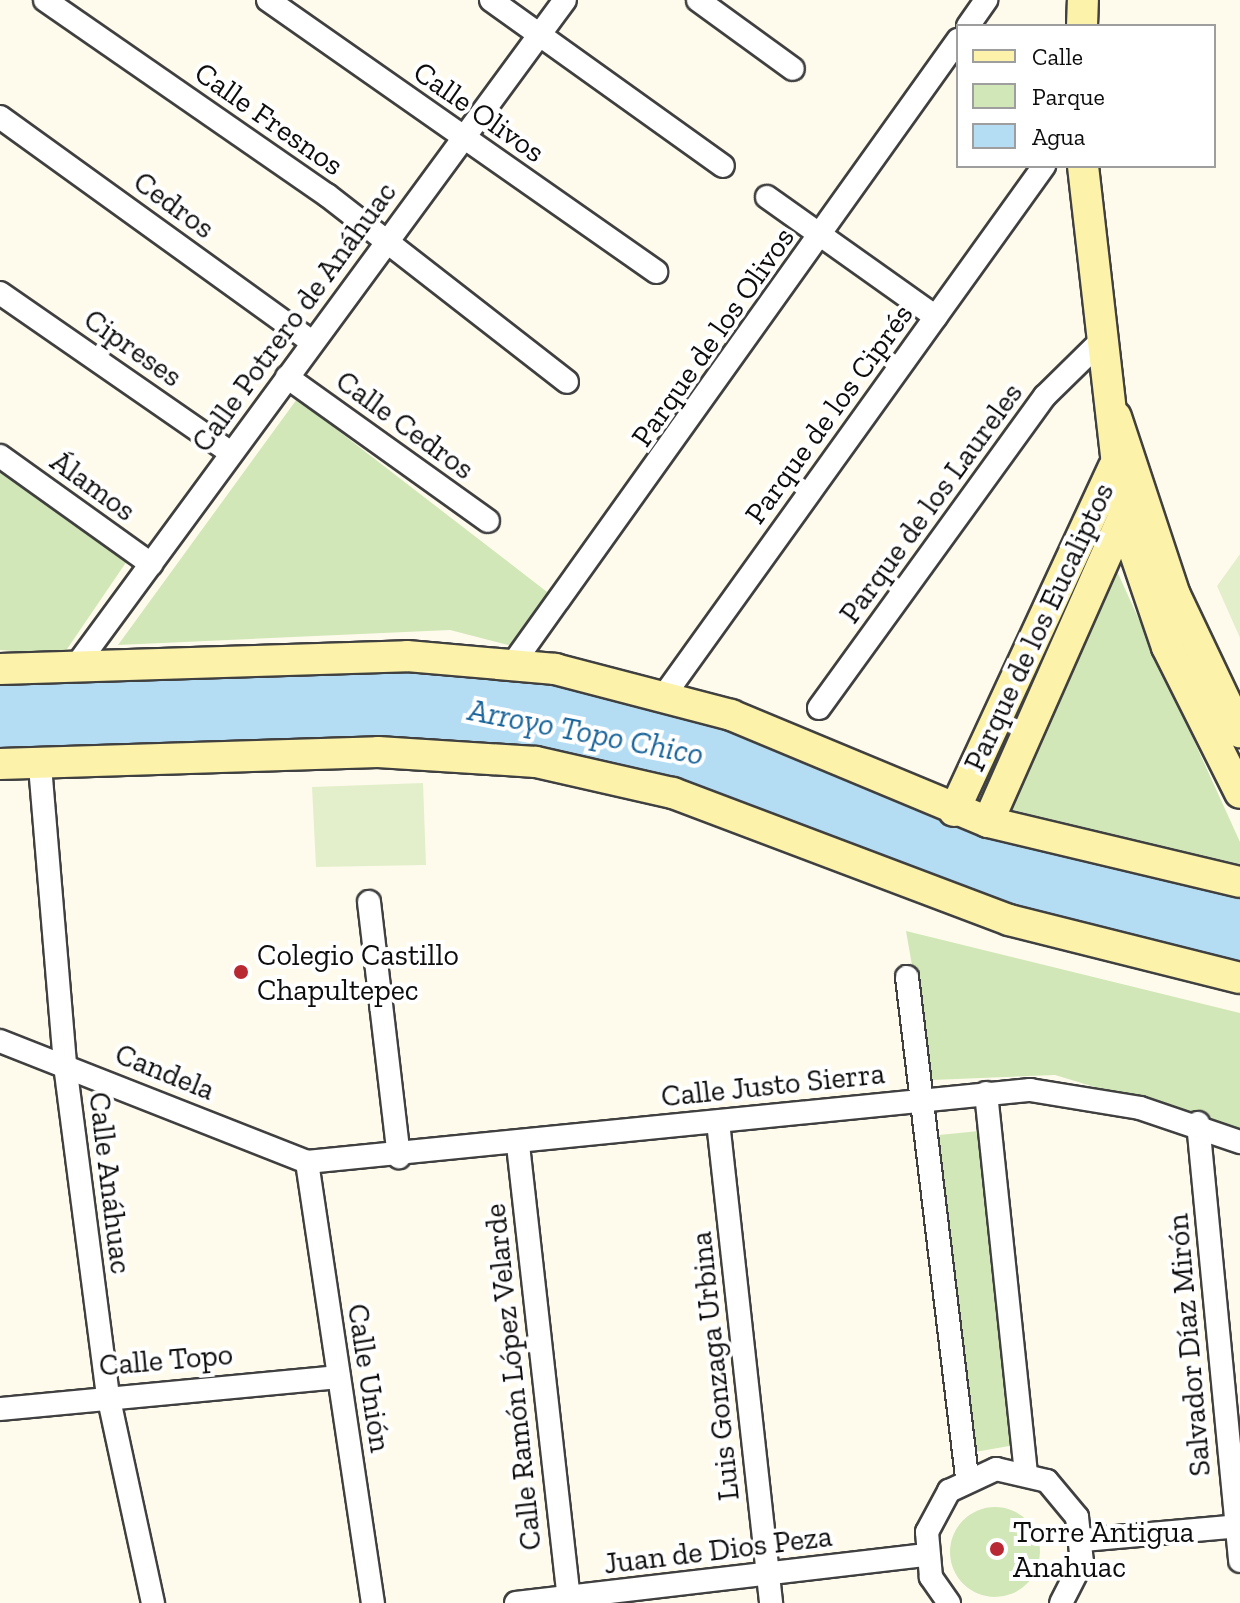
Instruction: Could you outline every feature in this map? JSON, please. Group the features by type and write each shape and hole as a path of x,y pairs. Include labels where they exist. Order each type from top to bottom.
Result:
{"main road":[{"path":"1082,24 1083,0"},
{"path":"1083,168 1101,341 1122,458 1175,595 1240,732"},
{"path":"1122,458 1123,518 1167,647 1240,793"},
{"name":"Parque de los Eucaliptos","path":"954,811 1122,458"},
{"name":"Parque de los Eucaliptos","path":"988,822 1123,518"},
{"path":"0,669 73,670 407,656 512,665 603,678 731,715 954,811 988,822 1240,882"},
{"path":"0,764 40,766 378,752 549,764 673,793 1009,920 1240,978"}],"street":[{"name":"Calle Fresnos","path":"45,0 386,241 567,382"},
{"name":"Calle Olivos","path":"268,0 656,272"},
{"path":"491,0 723,166"},
{"name":"Calle Potrero de Anáhuac","path":"73,670 565,0"},
{"path":"698,0 793,69"},
{"path":"969,24 986,0"},
{"name":"Parque de los Olivos","path":"512,665 956,43"},
{"name":"Cedros","path":"0,117 312,342"},
{"name":"Parque de los Ciprés","path":"663,697 1043,168"},
{"path":"767,197 936,317"},
{"name":"Cipreses","path":"0,293 231,453"},
{"name":"Parque de los Laureles","path":"819,708 1045,396 1101,341"},
{"name":"Calle Cedros","path":"287,377 488,521"},
{"name":"Álamos","path":"0,456 151,564"},
{"name":"Calle Anáhuac","path":"40,766 65,1065 108,1395 153,1603"},
{"path":"369,902 399,1157"},
{"path":"907,977 967,1477"},
{"name":"Candela","path":"0,1041 307,1162"},
{"path":"986,1093 1026,1471"},
{"name":"Calle Justo Sierra","path":"307,1162 399,1157 518,1145 986,1093 1078,1093 1198,1123 1240,1142"},
{"name":"Luis Gonzaga Urbina","path":"718,1122 771,1603"},
{"name":"Salvador Díaz Mirón","path":"1198,1123 1240,1561"},
{"name":"Calle Ramón López Velarde","path":"518,1145 568,1601"},
{"name":"Calle Unión","path":"307,1162 373,1603"},
{"name":"Calle Topo","path":"0,1409 108,1395 338,1377"},
{"path":"949,1603 926,1555 935,1510 967,1477 1026,1471 1065,1497 1083,1540 1078,1573 1061,1603"},
{"path":"1083,1540 1238,1526"},
{"name":"Juan de Dios Peza","path":"516,1603 568,1601 926,1555"}],"green space":[{"path":"297,399 551,595 516,647 450,630 118,645"},
{"path":"0,472 127,561 63,655 0,650"},
{"path":"1240,554 1240,638 1217,586"},
{"path":"1111,558 1240,842 1240,866 1000,807"},
{"path":"423,783 426,865 316,867 312,787"},
{"path":"906,931 1240,1013 1240,1131 1055,1075 932,1080"},
{"path":"979,1131 1015,1445 975,1452 939,1135"},
{"path":"995,1507 1012,1511 1027,1520 1036,1535 1040,1552 1036,1569 1027,1584 1012,1593 995,1597 978,1593 963,1584 954,1569 950,1552 954,1535 963,1520 978,1511"}],"water":[{"name":"Arroyo Topo Chico","path":"330,659 603,678 954,811 1240,882 1240,980 536,762 0,764 0,669"}],"place":[{"name":"Colegio Castillo Chapultepec","path":"241,972"},
{"name":"Torre Antigua Anahuac","path":"997,1549"}]}
